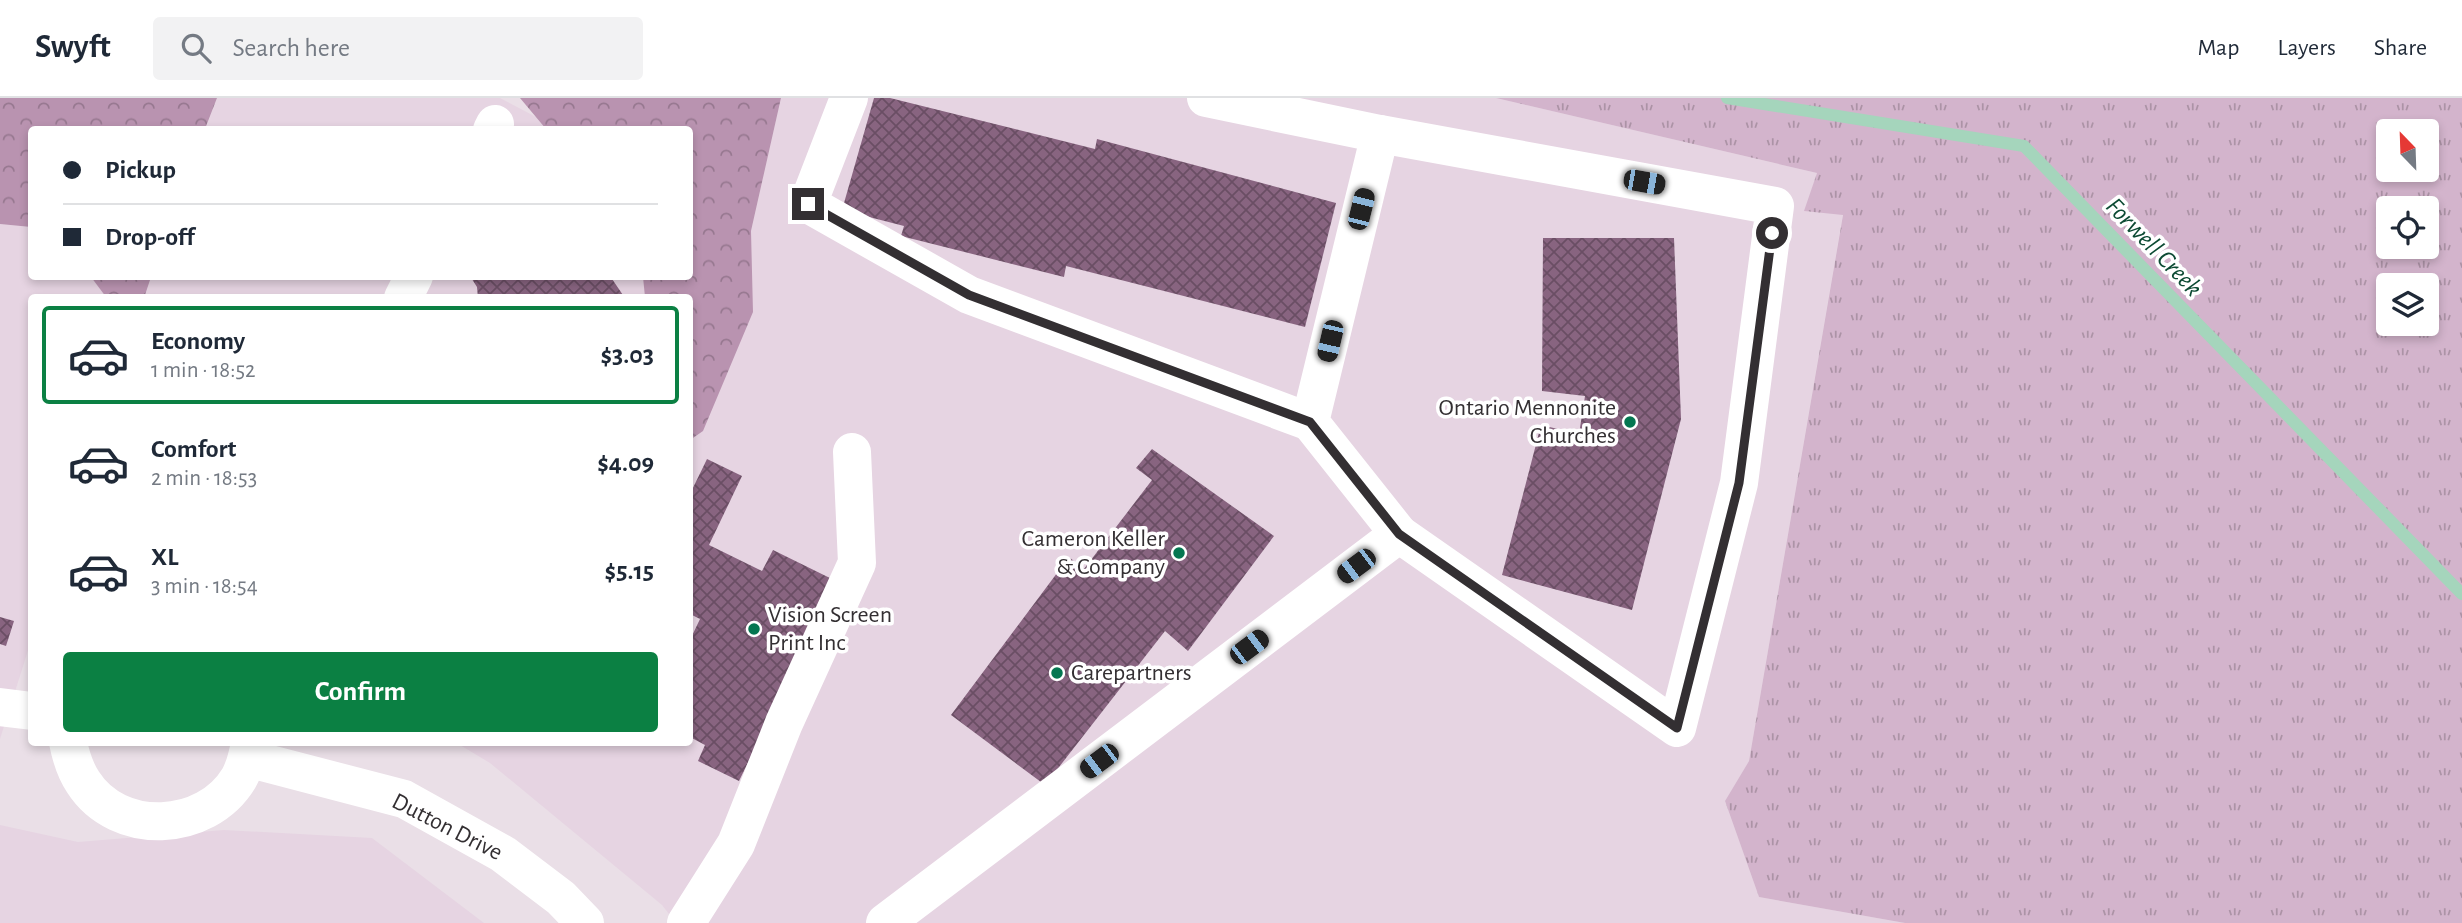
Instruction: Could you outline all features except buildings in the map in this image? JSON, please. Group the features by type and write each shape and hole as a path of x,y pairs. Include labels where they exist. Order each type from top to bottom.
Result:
{"street":[{"path":"849,98 808,204 969,295 1310,422 1399,534 1677,728 1739,483 1775,206 1380,134 1206,98"},
{"path":"1310,422 1380,134"},
{"path":"687,923 736,844 784,723 857,563 852,452"},
{"path":"885,923 1399,534"},
{"path":"0,707 28,710"},
{"name":"Dutton Drive","path":"69,746 73,763 84,784 100,801 121,814 144,821 165,822 187,818 207,809 224,796 238,779 249,750 404,799 503,854 561,898 585,923"}],"shaded area":[{"path":"217,98 500,98 553,126 206,126"},
{"path":"781,98 1496,98 1817,173 1805,211 1843,214 1749,761 1725,801 1759,897 1905,923 676,923 662,905 490,763 462,746 693,746 693,294 145,294 150,280 693,280 693,274 751,231"},
{"path":"0,224 28,227 28,280 93,280 104,294 28,294 28,650 0,739"},
{"path":"0,825 78,842 224,830 372,838 484,923 0,923"}],"green space":[{"path":"0,98 217,98 206,126 28,126 28,227 0,224"},
{"path":"520,98 781,98 751,231 753,312 703,431 693,438 693,294 645,294 643,280 693,280 693,126 543,126"},
{"path":"1496,98 2462,98 2462,923 1905,923 1759,897 1725,801 1749,761 1843,215 1804,211 1817,173"},
{"path":"93,280 150,280 145,294 104,294"}],"waterway":[{"name":"Forwell Creek","path":"1727,98 2024,146 2462,594"}],"place":[{"name":"Ontario Mennonite Churches","path":"1630,422"},
{"name":"Cameron Keller & Company","path":"1179,553"},
{"name":"Vision Screen Print Inc","path":"754,629"},
{"name":"Carepartners","path":"1057,673"}],"route":[{"path":"808,204 969,295 1310,422 1399,534 1677,728 1739,483 1772,233"}]}
